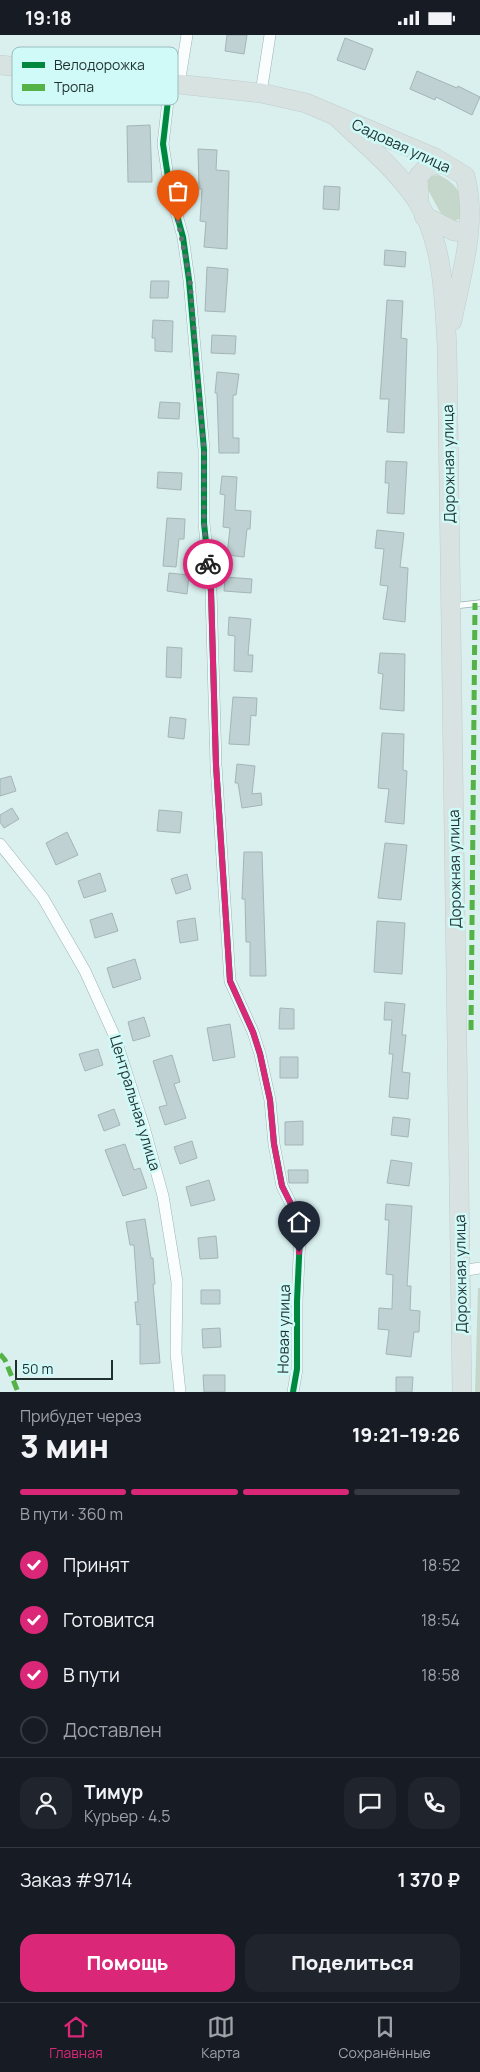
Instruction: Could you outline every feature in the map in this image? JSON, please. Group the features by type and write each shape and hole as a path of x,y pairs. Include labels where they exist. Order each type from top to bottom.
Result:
{"main road":[{"name":"Садовая улица","path":"178,83 261,93 306,103 442,163 465,176 471,197 468,233"},
{"name":"Садовая улица","path":"337,117 397,175 422,210"},
{"path":"442,163 427,167 418,177 422,210 438,254 443,283 447,347"},
{"path":"422,210 454,231 468,233 447,347"},
{"name":"Дорожная улица","path":"447,347 462,1392"}],"street":[{"path":"178,68 187,35"},
{"path":"261,93 270,35"},
{"name":"Новая улица","path":"170,105 163,143 170,190 183,237 190,280 204,450 204,523 211,591 216,765 230,981 253,1032 260,1054 270,1100 274,1144 282,1186 294,1210 300,1236 297,1301 298,1361 293,1392"},
{"name":"Центральная улица","path":"0,844 43,898 85,971 118,1046 144,1127 163,1197 177,1282 176,1353 180,1392"},
{"path":"461,1271 480,1268"}],"lane":[{"path":"451,606 480,603"}],"green space":[{"path":"439,175 456,187 460,197 462,218 452,222 440,212 425,184 427,177"},
{"path":"478,1288 480,1288 480,1392 475,1392"}],"building":[{"path":"227,35 247,35 244,54 225,51"},
{"path":"345,38 373,49 365,70 337,60"},
{"path":"417,71 457,88 458,86 480,97 472,115 436,97 435,100 410,89"},
{"path":"150,125 152,182 128,182 127,126"},
{"path":"198,149 217,150 216,170 229,171 227,249 204,247 206,222 200,221 202,189 199,189"},
{"path":"324,186 340,187 339,210 323,209"},
{"path":"385,250 406,252 405,267 384,265"},
{"path":"207,267 228,269 225,312 205,311"},
{"path":"151,281 169,281 168,298 150,298"},
{"path":"387,300 403,301 401,338 407,339 404,433 387,432 389,399 380,399"},
{"path":"153,320 173,321 172,352 155,351 155,338 152,338"},
{"path":"212,335 236,336 235,354 211,353"},
{"path":"217,372 239,374 236,395 233,395 233,438 239,438 239,453 219,453 217,393 215,393"},
{"path":"160,402 180,403 179,419 158,418"},
{"path":"386,461 407,462 404,514 387,513 389,483 385,483"},
{"path":"158,472 182,473 181,490 157,488"},
{"path":"222,476 237,477 235,510 251,511 250,529 247,529 244,557 227,555 230,528 223,527 225,495 220,494"},
{"path":"167,518 185,519 184,539 179,539 176,567 163,566"},
{"path":"377,530 404,533 400,567 408,568 405,622 383,619 388,586 380,585 384,549 375,548"},
{"path":"169,573 189,575 187,594 167,591"},
{"path":"225,577 252,579 251,593 224,591"},
{"path":"229,617 251,619 248,655 253,655 252,672 234,671 235,636 228,635"},
{"path":"167,647 182,648 181,678 166,677"},
{"path":"380,653 405,654 404,711 380,709 383,674 378,673"},
{"path":"233,697 257,698 256,716 251,715 249,745 229,744"},
{"path":"170,717 186,719 184,739 168,737"},
{"path":"382,733 404,734 403,770 407,771 404,824 385,822 389,789 378,788"},
{"path":"237,764 255,766 252,794 261,793 262,805 242,808 238,783 235,783"},
{"path":"11,776 16,791 0,796 0,779"},
{"path":"12,808 19,819 4,828 0,822 0,815"},
{"path":"159,810 182,812 180,833 157,831"},
{"path":"67,832 78,855 56,865 46,843"},
{"path":"385,843 407,845 401,900 378,898"},
{"path":"244,852 262,852 266,976 250,976 250,942 246,942 245,899 242,899"},
{"path":"100,873 106,891 84,898 78,881"},
{"path":"187,874 191,889 176,894 171,879"},
{"path":"112,913 118,931 95,938 90,920"},
{"path":"195,918 198,940 180,943 177,921"},
{"path":"377,921 405,923 402,974 374,972"},
{"path":"135,959 141,979 113,988 107,968"},
{"path":"385,1002 405,1004 402,1035 406,1035 402,1072 410,1073 408,1099 389,1097 393,1054 389,1054 392,1020 384,1020"},
{"path":"280,1008 294,1009 294,1029 279,1029"},
{"path":"144,1017 150,1036 133,1041 128,1022"},
{"path":"230,1024 235,1057 213,1061 207,1028"},
{"path":"98,1049 103,1065 85,1071 79,1054"},
{"path":"172,1055 180,1082 174,1084 186,1118 165,1125 159,1107 167,1105 153,1061"},
{"path":"280,1057 298,1057 298,1078 280,1078"},
{"path":"114,1109 120,1125 104,1131 98,1115"},
{"path":"393,1117 410,1119 408,1137 391,1135"},
{"path":"303,1121 303,1145 285,1145 285,1122"},
{"path":"192,1141 197,1158 180,1164 174,1147"},
{"path":"125,1144 134,1170 140,1168 147,1188 123,1196 105,1150"},
{"path":"391,1160 412,1163 409,1186 387,1183"},
{"path":"288,1170 308,1170 308,1183 289,1183"},
{"path":"209,1180 215,1200 191,1206 186,1187"},
{"path":"386,1204 412,1206 407,1286 411,1286 410,1310 420,1311 419,1332 414,1332 411,1357 386,1354 389,1330 378,1329 379,1308 392,1309 393,1275 386,1274 389,1220 385,1220"},
{"path":"145,1219 151,1258 153,1258 155,1284 153,1284 160,1363 140,1364 140,1324 137,1325 135,1302 138,1302 134,1245 130,1245 126,1222"},
{"path":"216,1236 218,1258 200,1259 198,1238"},
{"path":"201,1290 220,1290 220,1304 201,1304"},
{"path":"220,1328 221,1347 203,1348 202,1329"},
{"path":"203,1375 225,1375 225,1392 204,1392"},
{"path":"396,1377 413,1377 412,1392 396,1392"}],"marked path":[{"path":"471,1030 475,603"},
{"path":"0,1354 5,1360 18,1392"}],"cycle path":[{"path":"167,105 163,144 170,190 183,237 189,280 204,450 204,523 211,591 216,765 230,981 253,1032 260,1054 270,1100 274,1144 282,1186 294,1210 300,1236 297,1301 297,1369 293,1392"}],"way so far":[{"path":"178,221 183,237 190,280 204,450 204,523 208,564"}],"route":[{"path":"208,564 211,591 216,765 230,981 253,1032 260,1054 270,1100 274,1144 282,1186 294,1210 300,1236 299,1252"}]}
